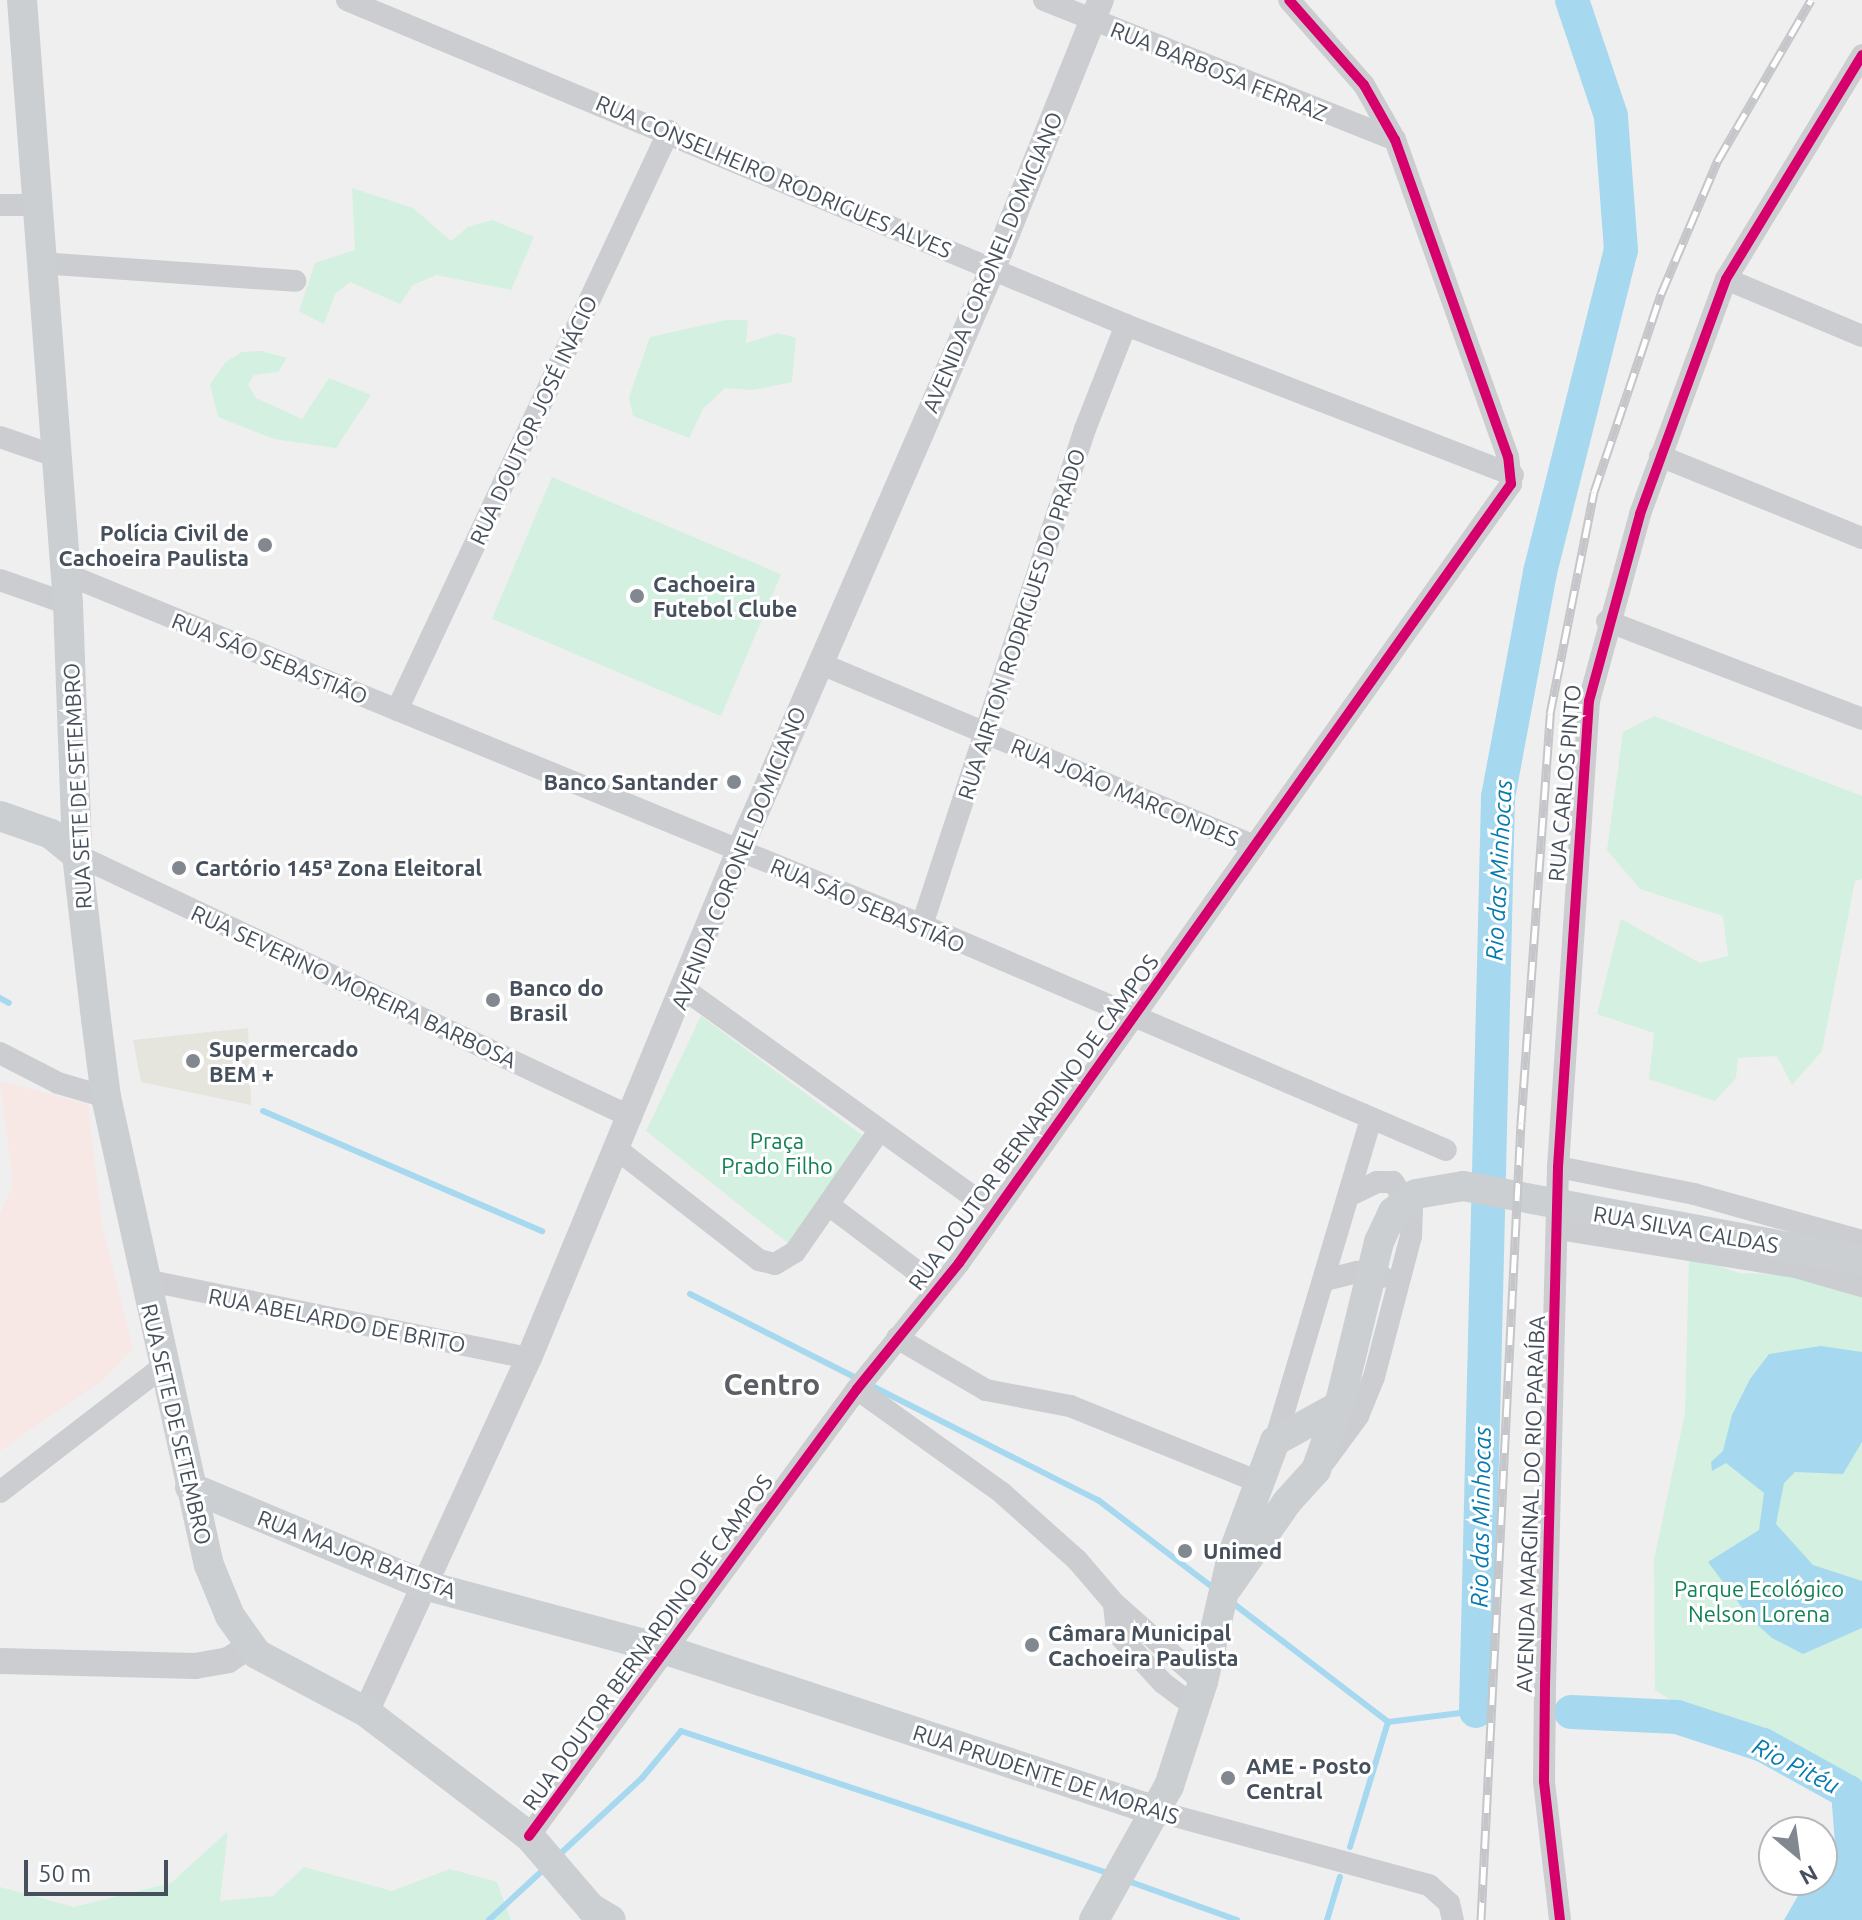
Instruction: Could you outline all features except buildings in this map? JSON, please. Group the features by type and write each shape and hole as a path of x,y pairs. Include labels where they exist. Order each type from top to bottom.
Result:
{"main road":[{"name":"RUA SETE DE SETEMBRO","path":"22,0 67,589 77,855 106,1097 166,1364 190,1487 215,1585 249,1647"},
{"path":"0,816 51,834 77,855"},
{"path":"0,830 77,855"},
{"name":"RUA SILVA CALDAS","path":"1341,1400 1379,1242 1393,1212 1416,1194 1463,1186 1856,1253"},
{"path":"1094,1920 1156,1811 1199,1694 1228,1587 1232,1556 1266,1460 1341,1400"},
{"path":"1228,1587 1311,1475 1341,1400"},
{"path":"1266,1460 1311,1475"},
{"name":"RUA MAJOR BATISTA","path":"190,1487 424,1585 666,1650"},
{"path":"249,1647 278,1668 366,1712 529,1836 599,1916"},
{"name":"RUA PRUDENTE DE MORAIS","path":"666,1650 1156,1811"}],"street":[{"name":"RUA CONSELHEIRO RODRIGUES ALVES","path":"347,0 669,131 1126,325 1511,466"},
{"name":"RUA BARBOSA FERRAZ","path":"1044,0 1096,10 1395,140"},
{"path":"1289,0 1364,85 1395,140 1511,466"},
{"name":"AVENIDA CORONEL DOMICIANO","path":"366,1712 529,1358 819,663 993,268 1096,10"},
{"name":"RUA CARLOS PINTO","path":"1558,1229 1558,1167 1584,753 1607,621 1660,456 1726,279 1862,55"},
{"name":"RUA DOUTOR JOSÉ INÁCIO","path":"397,710 669,131"},
{"path":"0,205 36,205"},
{"path":"40,263 295,281"},
{"path":"1726,279 1862,336"},
{"name":"RUA AIRTON RODRIGUES DO PRADO","path":"922,925 1085,429 1126,325"},
{"path":"0,437 55,456"},
{"path":"1660,456 1862,538"},
{"name":"RUA DOUTOR BERNARDINO DE CAMPOS","path":"529,1836 857,1389 939,1288 1133,1020 1511,466"},
{"name":"RUA SÃO SEBASTIÃO","path":"0,580 67,589 397,710 922,925 1370,1122 1446,1150"},
{"path":"1607,621 1862,719"},
{"name":"RUA JOÃO MARCONDES","path":"819,663 1254,846"},
{"name":"RUA SEVERINO MOREIRA BARBOSA","path":"77,855 631,1117"},
{"path":"684,989 994,1212"},
{"path":"0,1053 58,1083 106,1097"},
{"path":"897,1338 986,1390 1070,1406 1266,1460 1352,1194 1370,1122"},
{"path":"618,1150 767,1263 795,1252 830,1206 879,1131"},
{"path":"1558,1167 1694,1194 1856,1253"},
{"path":"1311,1475 1358,1416 1399,1282 1412,1223 1406,1196 1385,1180 1352,1194"},
{"path":"830,1206 939,1288"},
{"path":"1558,1229 1795,1267 1862,1286"},
{"name":"AVENIDA MARGINAL DO RIO PARAÍBA","path":"1558,1229 1544,1781 1560,1920"},
{"path":"1325,1280 1368,1272 1399,1282"},
{"name":"RUA ABELARDO DE BRITO","path":"145,1280 529,1358"},
{"path":"0,1492 166,1364"},
{"path":"857,1389 1002,1493 1077,1560 1199,1694"},
{"path":"0,1661 195,1666 228,1660 249,1647"},
{"name":"RUA PRUDENTE DE MORAIS","path":"1156,1811 1429,1885 1449,1903 1453,1920"}],"shaded area":[{"name":"Supermercado BEM +","path":"248,1028 251,1105 141,1082 133,1040"},
{"path":"0,1081 88,1104 102,1225 133,1348 103,1380 0,1451 0,1214 13,1184"}],"green space":[{"path":"352,188 413,208 451,241 468,227 492,220 534,237 511,290 436,275 413,285 400,304 350,282 335,294 324,324 299,311 315,263 355,250"},
{"path":"727,320 748,320 746,343 778,333 796,338 792,382 753,390 725,388 703,409 689,438 633,416 629,397 650,337"},
{"path":"261,351 287,358 278,372 254,375 248,385 256,398 302,419 329,378 371,395 336,448 274,439 218,417 210,384 226,362 242,352"},
{"name":"Cachoeira Futebol Clube","path":"552,477 781,574 721,716 492,619"},
{"path":"1654,716 1862,796 1862,879 1855,881 1822,1051 1792,1085 1777,1056 1738,1058 1736,1078 1715,1101 1649,1079 1654,1033 1597,1014 1621,919 1700,963 1728,956 1723,916 1640,889 1607,850 1623,732"},
{"name":"Praça Prado Filho","path":"701,1016 863,1136 789,1244 646,1131"},
{"name":"Parque Ecológico Nelson Lorena","path":"1689,1256 1739,1273 1794,1275 1862,1295 1862,1796 1796,1763 1742,1746 1655,1690 1654,1560 1685,1413"},
{"path":"228,1831 220,1901 273,1896 304,1867 392,1891 450,1869 497,1882 511,1920 0,1920 0,1887 74,1907 171,1883"}],"water":[{"path":"1821,1346 1862,1352 1862,1442 1843,1474 1795,1472 1784,1483 1776,1524 1813,1565 1862,1581 1862,1628 1803,1654 1772,1638 1750,1618 1708,1562 1759,1530 1764,1493 1726,1463 1712,1471 1711,1462 1723,1451 1732,1415 1750,1379 1769,1354"},
{"path":"1862,1836 1862,1920 1784,1920 1798,1896 1838,1896 1838,1857"}],"waterway":[{"name":"Rio das Minhocas","path":"1476,1711 1498,797 1540,572 1621,250 1611,116 1572,0"},
{"path":"0,998 9,1003"},
{"path":"263,1111 542,1231"},
{"path":"690,1294 858,1379"},
{"path":"868,1384 1098,1500 1215,1589"},
{"path":"1230,1601 1388,1722 1476,1711"},
{"name":"Rio Pitéu","path":"1571,1712 1677,1717 1763,1745 1848,1792 1858,1920"},
{"path":"1350,1847 1388,1722"},
{"path":"560,1854 642,1778 681,1731 1107,1873"},
{"path":"489,1920 543,1870"},
{"path":"1327,1920 1340,1877"},
{"path":"1128,1881 1237,1920"}],"railway":[{"path":"1481,1920 1521,1123 1550,714 1594,492 1661,294 1718,160 1811,0"}],"cycle path":[{"path":"529,1836 857,1389 959,1263 1511,484 1508,457 1395,140 1364,85 1289,0"},
{"path":"1560,1920 1544,1781 1545,1685 1558,1167 1589,701 1640,514 1726,279 1862,55"}],"place":[{"name":"Polícia Civil de Cachoeira Paulista","path":"265,545"},
{"name":"Cachoeira Futebol Clube","path":"637,596"},
{"name":"Banco Santander","path":"734,782"},
{"name":"Cartório 145ª Zona Eleitoral","path":"179,868"},
{"name":"Banco do Brasil","path":"493,1000"},
{"name":"Supermercado BEM +","path":"193,1061"},
{"name":"Unimed","path":"1185,1551"},
{"name":"Câmara Municipal Cachoeira Paulista","path":"1032,1645"},
{"name":"AME - Posto Central","path":"1228,1778"}],"district":[{"name":"Centro","path":"772,1384"}]}
